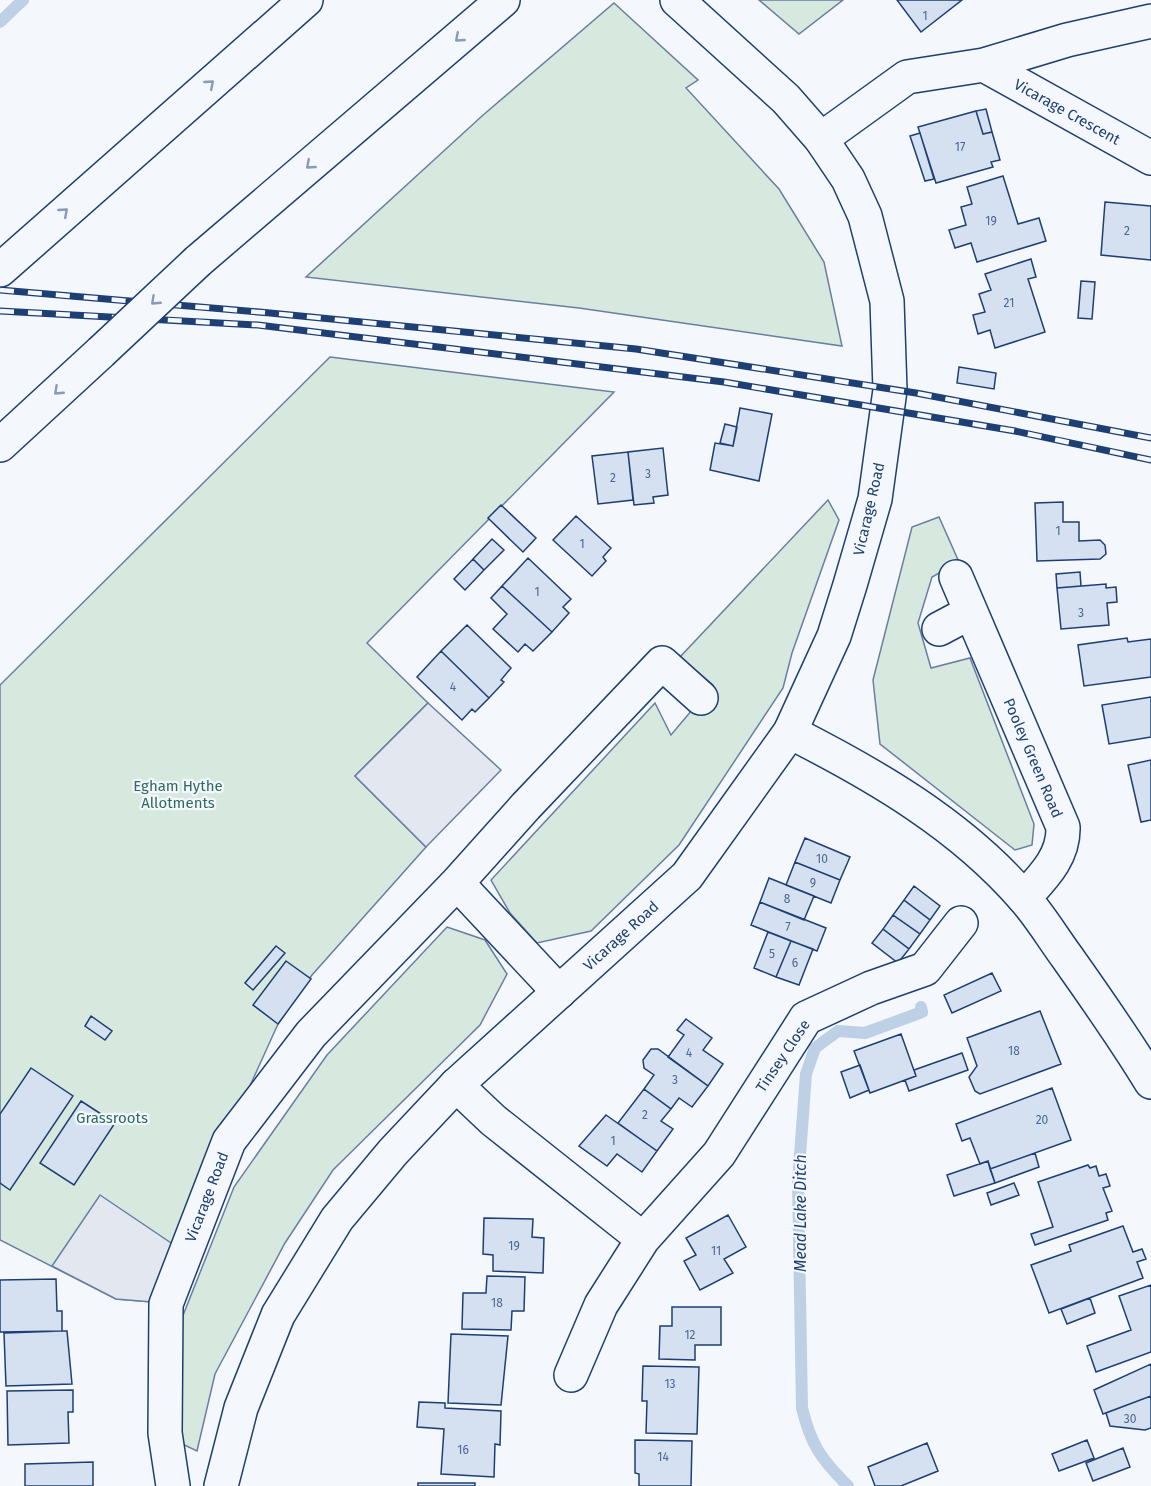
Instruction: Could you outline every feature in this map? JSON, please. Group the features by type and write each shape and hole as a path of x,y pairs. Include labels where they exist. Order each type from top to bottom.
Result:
{"main road":[{"path":"10,260 306,0"},
{"path":"0,445 198,261 503,0"},
{"name":"Vicarage Road","path":"221,1486 241,1408 278,1315 337,1220 393,1152 456,1085 687,876 790,732 834,636 850,585 874,499 890,390 886,302 879,263 865,216 853,188 821,140 786,99 677,0"},
{"name":"Vicarage Crescent","path":"821,140 907,77 984,65 1067,40 1151,21"},
{"name":"Vicarage Crescent","path":"984,65 1093,128 1151,158"},
{"name":"Pooley Green Road","path":"956,577 1063,827 1064,842 1057,857 1024,898"},
{"path":"939,629 970,612"},
{"name":"Vicarage Road","path":"173,1486 165,1433 166,1304 229,1141 311,1034 458,884 534,798 663,663 701,698"},
{"path":"790,732 844,759 919,805 966,843 1024,898 1148,1072"},
{"path":"458,884 559,992"},
{"name":"Tinsey Close","path":"571,1375 601,1305 643,1239 719,1154 806,1018 871,988 925,969 961,923"},
{"path":"456,1085 494,1120 643,1239"}],"green space":[{"path":"759,0 843,0 799,34"},
{"path":"614,3 698,80 686,88 779,189 824,262 842,346 579,308 306,277 482,116"},
{"name":"Egham Hythe Allotments","path":"330,357 614,392 367,643 428,703 355,776 426,847 312,975 278,1024 152,1302 116,1299 0,1240 0,685"},
{"path":"828,500 839,520 792,653 783,688 679,845 591,931 537,943 510,913 491,880 655,703 671,735 713,685 680,657"},
{"path":"939,517 959,562 932,577 918,623 931,668 970,658 1034,824 1032,845 1015,850 880,744 873,680 912,527"},
{"path":"447,927 485,940 507,974 480,1025 333,1170 285,1243 215,1374 197,1451 178,1442 180,1323 234,1187 327,1055"}],"shaded area":[{"path":"428,703 501,770 426,847 355,776"},
{"path":"100,1195 177,1247 152,1302 116,1299 52,1266"}],"building":[{"path":"897,0 962,0 921,32"},
{"path":"986,109 992,132 983,134 976,111"},
{"path":"976,111 983,134 992,132 1000,160 991,162 993,167 936,183 918,127"},
{"path":"920,133 934,179 925,181 910,136"},
{"path":"1003,176 1018,224 1039,218 1046,241 977,262 971,243 955,248 949,230 966,225 961,207 972,204 967,187"},
{"path":"1105,202 1151,206 1151,260 1101,255"},
{"path":"1031,259 1036,277 1028,279 1045,332 995,348 990,330 978,334 973,315 985,312 979,294 991,290 985,274"},
{"path":"1081,281 1095,282 1092,319 1078,318"},
{"path":"959,367 996,373 994,389 957,383"},
{"path":"740,408 772,414 759,481 710,470 715,443 733,446"},
{"path":"725,424 737,427 733,446 720,443"},
{"path":"663,448 668,495 653,497 654,503 634,505 628,452"},
{"path":"628,452 633,500 598,504 592,456"},
{"path":"1063,502 1063,522 1079,522 1079,541 1100,540 1105,545 1106,554 1100,559 1037,561 1035,503"},
{"path":"501,505 536,538 523,552 488,518"},
{"path":"576,516 611,548 603,557 606,561 592,576 553,540"},
{"path":"492,539 504,550 484,570 473,559"},
{"path":"528,558 571,599 563,607 569,613 552,632 502,586"},
{"path":"473,559 484,570 465,590 454,579"},
{"path":"1080,572 1081,586 1057,588 1056,574"},
{"path":"1106,584 1106,588 1116,587 1117,602 1107,603 1109,625 1061,629 1057,588"},
{"path":"502,586 552,632 533,651 525,644 518,652 493,629 507,614 491,598"},
{"path":"467,625 511,668 501,680 504,682 489,698 441,651"},
{"path":"1127,638 1128,642 1151,639 1151,677 1084,686 1078,645"},
{"path":"441,651 489,698 475,712 472,709 462,720 417,677"},
{"path":"1151,697 1151,737 1109,744 1102,705"},
{"path":"1151,760 1151,820 1141,822 1128,765"},
{"path":"805,838 850,857 840,880 795,862"},
{"path":"795,862 840,880 831,903 786,885"},
{"path":"769,878 814,896 804,920 760,902"},
{"path":"914,886 940,906 930,920 904,900"},
{"path":"904,900 930,920 920,934 893,915"},
{"path":"760,902 826,928 817,951 751,925"},
{"path":"893,915 920,934 909,949 883,929"},
{"path":"883,929 909,949 898,963 872,943"},
{"path":"768,932 791,941 776,977 754,968"},
{"path":"791,941 813,949 799,985 776,977"},
{"path":"276,946 285,953 253,990 245,983"},
{"path":"286,961 311,979 278,1024 253,1005"},
{"path":"992,973 1001,991 952,1013 944,995"},
{"path":"1040,1011 1061,1064 980,1094 975,1091 969,1077 977,1066 967,1038"},
{"path":"91,1016 112,1031 105,1040 85,1026"},
{"path":"686,1019 712,1038 703,1050 723,1064 708,1086 668,1057 684,1035 677,1030"},
{"path":"901,1034 916,1076 870,1093 854,1051"},
{"path":"651,1049 658,1049 708,1086 692,1107 679,1098 671,1109 644,1089 654,1075 644,1068 643,1060"},
{"path":"962,1053 968,1070 909,1091 905,1080 916,1076 914,1070"},
{"path":"860,1065 869,1090 850,1098 841,1072"},
{"path":"31,1068 73,1096 10,1190 0,1183 0,1114"},
{"path":"1052,1088 1071,1140 990,1169 988,1161 980,1164 970,1138 962,1141 956,1124"},
{"path":"644,1089 671,1109 661,1121 673,1129 657,1151 618,1123"},
{"path":"81,1101 115,1123 74,1185 40,1163"},
{"path":"606,1115 657,1151 642,1172 617,1154 607,1166 579,1146"},
{"path":"1035,1153 1039,1167 995,1183 990,1169"},
{"path":"988,1161 995,1183 954,1196 947,1175"},
{"path":"1088,1165 1090,1168 1096,1166 1099,1176 1106,1174 1110,1186 1103,1188 1112,1211 1106,1213 1108,1220 1035,1245 1031,1234 1053,1227 1038,1182"},
{"path":"1014,1183 1019,1195 991,1205 987,1193"},
{"path":"728,1215 746,1247 724,1259 733,1273 700,1290 684,1261 696,1255 686,1238"},
{"path":"484,1218 533,1219 532,1237 544,1238 543,1273 493,1271 493,1255 483,1254"},
{"path":"1123,1226 1133,1252 1142,1249 1146,1259 1137,1262 1143,1278 1049,1313 1031,1265 1071,1251 1069,1245"},
{"path":"487,1276 525,1277 524,1311 512,1311 511,1330 462,1329 463,1293 486,1293"},
{"path":"56,1279 57,1311 62,1311 62,1331 0,1332 0,1280"},
{"path":"1151,1285 1151,1352 1096,1372 1087,1346 1131,1330 1119,1296"},
{"path":"1090,1298 1095,1313 1067,1324 1061,1309"},
{"path":"672,1307 721,1307 721,1345 695,1345 695,1360 659,1359 660,1326 672,1326"},
{"path":"67,1331 72,1384 6,1386 4,1333"},
{"path":"451,1334 508,1336 501,1405 448,1403"},
{"path":"1151,1364 1151,1396 1103,1414 1094,1390"},
{"path":"643,1366 699,1367 697,1434 646,1433 647,1401 642,1401"},
{"path":"73,1390 73,1412 68,1412 69,1443 8,1445 7,1391"},
{"path":"1151,1396 1151,1428 1145,1430 1110,1426 1106,1413"},
{"path":"419,1402 445,1403 445,1408 501,1411 500,1445 495,1444 494,1477 441,1474 444,1429 417,1427"},
{"path":"635,1440 692,1441 691,1486 639,1486 639,1474 635,1473"},
{"path":"1087,1440 1094,1458 1059,1471 1052,1454"},
{"path":"927,1443 938,1471 901,1486 875,1486 868,1467"},
{"path":"1123,1448 1130,1467 1093,1481 1086,1463"},
{"path":"93,1462 93,1486 25,1486 25,1464"},
{"path":"418,1483 475,1483 475,1486 418,1486"}],"waterway":[{"path":"0,22 23,0"},
{"name":"Mead Lake Ditch","path":"848,1486 818,1451 809,1432 802,1408 798,1182 806,1074 815,1048 838,1031 865,1033 922,1012 921,1007"}],"railway":[{"path":"0,290 270,313 636,349 916,393 1151,438"},
{"path":"0,311 258,325 724,382 1015,431 1151,460"}],"park label":[{"name":"Grassroots","path":"112,1118"}]}
